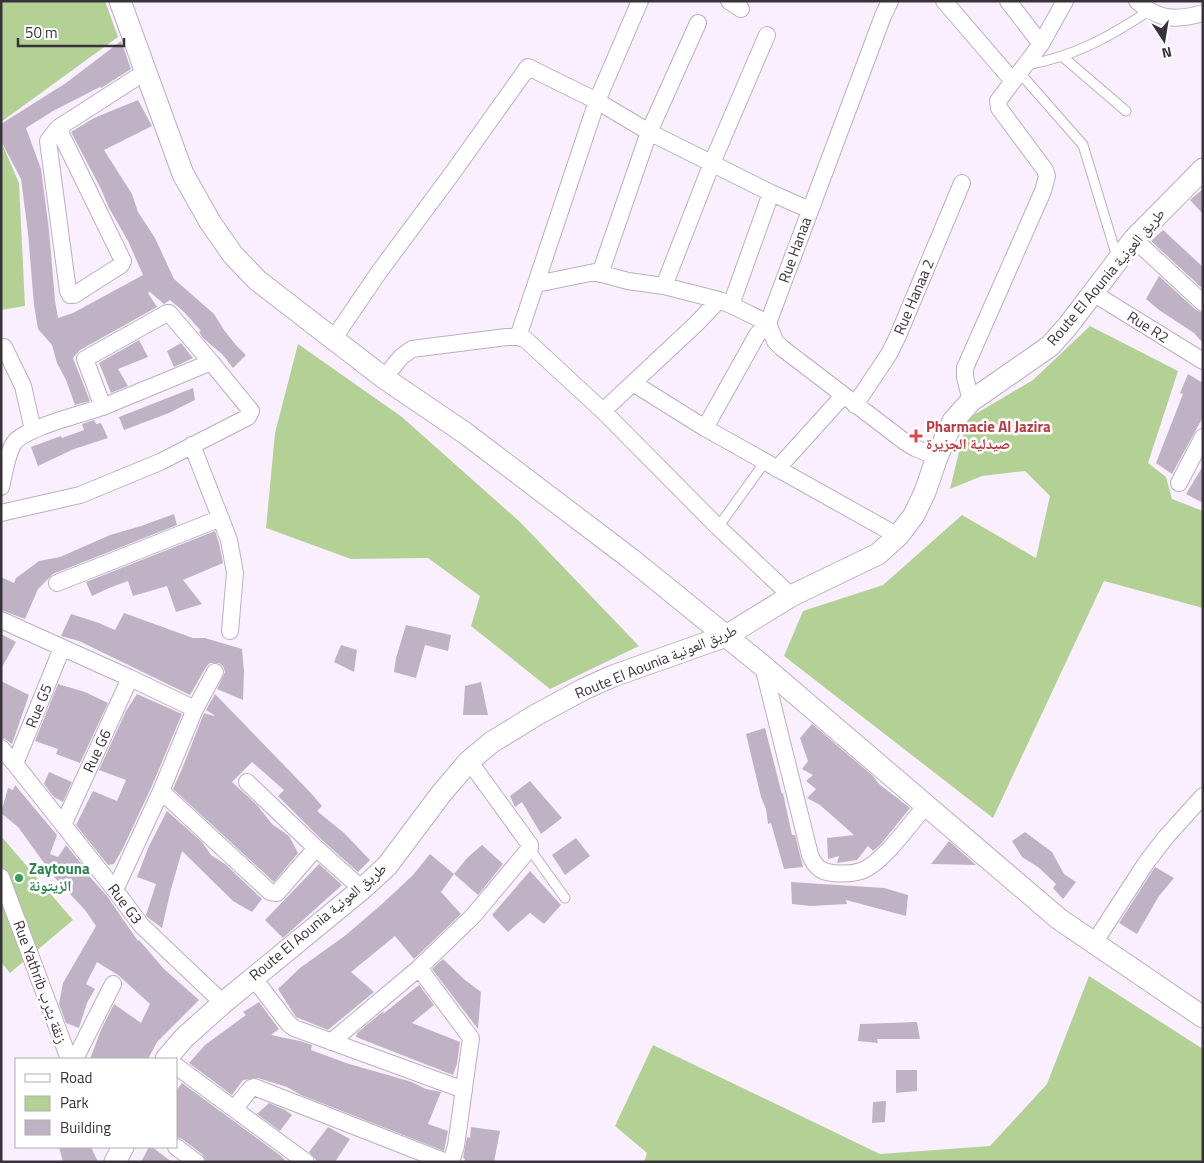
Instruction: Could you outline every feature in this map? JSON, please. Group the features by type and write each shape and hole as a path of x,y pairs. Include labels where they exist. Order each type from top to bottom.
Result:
{"street":[{"path":"120,1 183,174 210,222 233,255 257,280 384,378 465,433 631,559 763,666 1059,919 1203,1017"},
{"path":"518,337 597,101 640,1"},
{"path":"810,210 890,1"},
{"path":"944,1 1019,72"},
{"path":"1008,1 1041,44"},
{"path":"971,401 965,378 965,368 1046,183 1047,176 1045,170 998,105 998,101 1041,44 1065,1"},
{"path":"1143,6 1161,17 1176,19 1203,14"},
{"path":"600,274 649,132 698,23"},
{"path":"664,286 712,163 767,35"},
{"name":"Rue Hanaa","path":"334,338 378,272 451,175 528,67 597,101 649,132 771,193 810,210 768,323 757,335 705,428"},
{"path":"58,128 123,260 121,266 74,295 70,295 68,290 48,145 49,138 58,128 145,72"},
{"name":"Route El Aounia طريق العونية","path":"167,1058 184,1038 222,1003 362,890 388,866 441,794 469,760 492,742 536,714 584,689 614,676 726,636 791,596 878,554 898,536 914,515 953,421 971,401 1050,346 1134,239 1203,169"},
{"name":"Rue Hanaa 2","path":"771,465 849,400 889,354 962,183"},
{"path":"603,411 696,324 725,302 771,193"},
{"path":"1134,239 1203,303"},
{"path":"536,284 590,272 628,281 664,286 725,302 768,323 775,341 782,348 915,448 937,457"},
{"name":"Rue R2","path":"1093,293 1203,360"},
{"path":"1,514 80,495 160,462 248,417 250,413 250,409 169,313 164,313 85,359 103,407"},
{"path":"384,378 401,357 412,349 518,337 526,339 603,411 718,528 791,596"},
{"path":"4,347 23,386 33,430"},
{"path":"1,488 14,443 33,430 103,407 211,362"},
{"path":"633,383 705,428 898,536"},
{"path":"1179,483 1203,437"},
{"path":"192,445 229,540 236,573 230,631"},
{"path":"57,583 221,518"},
{"path":"1,620 195,709"},
{"name":"Rue G5","path":"15,764 62,648"},
{"path":"763,666 810,855 819,869 836,874 862,871 873,864 889,848 926,805"},
{"path":"115,890 161,791 195,709 215,672"},
{"name":"Rue G6","path":"63,825 130,678"},
{"name":"Rue G3","path":"1,748 141,925 222,1003"},
{"path":"331,1042 419,968 473,916 529,848 530,845 469,760"},
{"path":"247,782 362,890"},
{"path":"161,791 270,892 277,893 316,848"},
{"path":"1094,943 1156,850 1203,796"},
{"name":"Rue Yathrib زنقة يثرب","path":"1,877 69,1058"},
{"path":"419,968 471,1038 456,1146 451,1162"},
{"path":"253,977 288,1023 301,1031 464,1090"},
{"path":"76,1058 113,984"},
{"path":"178,1067 306,1162"},
{"path":"235,1108 251,1088 254,1087 446,1162"},
{"path":"108,1148 115,1162"},
{"path":"115,1162 122,1148"},
{"path":"177,1148 196,1162"}],"lane":[{"path":"1117,259 1083,145 1019,72 1063,57 1104,38 1143,6"},
{"path":"1063,57 1126,111"},
{"path":"718,528 771,465"},
{"path":"529,848 565,898"}],"green space":[{"path":"1,1 105,1 118,37 1,122"},
{"path":"1,141 19,183 25,306 1,310"},
{"path":"1090,326 1178,371 1148,463 1166,477 1172,499 1203,511 1203,608 1104,581 993,818 784,656 803,611 883,585 962,515 1036,558 1050,496 1025,471 982,476 950,489 967,419 1033,380"},
{"path":"298,344 402,417 520,522 639,646 550,689 471,626 480,596 428,558 351,559 266,528 275,433"},
{"name":"Zaytouna الزيتونة","path":"1,836 73,920 10,973 1,962"},
{"path":"1089,976 1203,1049 1203,1162 644,1162 647,1153 615,1126 653,1045 880,1154 990,1146 1047,1084"}],"building":[{"path":"121,41 131,69 101,88 53,111 26,128 41,169 58,318 73,313 143,275 128,241 109,208 71,132 94,118 138,100 152,126 104,150 132,194 138,212 155,238 174,279 214,314 224,330 246,355 233,368 223,355 203,338 199,332 201,331 184,312 170,300 164,304 150,292 148,293 157,307 80,350 73,358 90,401 75,405 66,380 57,363 52,345 38,329 21,179 1,141 1,124 66,83"},
{"path":"1203,189 1203,214 1190,200"},
{"path":"1163,230 1203,267 1203,289 1151,241"},
{"path":"1159,276 1196,310 1203,313 1203,343 1194,333 1146,299"},
{"path":"139,340 148,357 118,369 128,386 111,393 99,363"},
{"path":"181,343 193,358 174,367 167,351"},
{"path":"1188,374 1203,383 1203,417 1172,474 1156,463 1183,394 1180,393"},
{"path":"193,388 195,400 169,413 124,430 119,417"},
{"path":"94,420 96,424 101,423 108,438 74,449 38,466 31,447 84,430 82,424"},
{"path":"1203,466 1203,503 1186,494"},
{"path":"174,514 177,525 53,574 38,589 25,619 1,610 1,577 14,583 16,578 39,561 60,557 110,535"},
{"path":"215,531 223,563 183,580 202,604 176,612 167,586 133,596 128,581 92,596 86,582"},
{"path":"124,613 193,638 205,638 242,649 244,671 243,700 217,689 225,672 223,666 219,663 210,663 206,667 190,695 79,641 61,636 71,614 115,630"},
{"path":"406,625 451,635 448,651 425,645 416,678 394,672 396,658"},
{"path":"1,634 16,642 1,669"},
{"path":"341,645 357,650 354,672 334,662"},
{"path":"1,681 29,695 12,744 1,738"},
{"path":"481,682 488,715 463,715 465,686"},
{"path":"58,684 85,692 108,703 80,763 56,754 58,749 35,741"},
{"path":"137,694 182,714 123,848 114,864 108,865 76,825 93,791 117,801 126,780 99,770 126,711"},
{"path":"215,694 309,791 322,806 317,811 344,833 370,860 358,872 323,841 278,796 284,790 252,762 232,782 257,805 272,824 289,836 298,853 274,882 173,789 204,713 214,716 206,710"},
{"path":"812,724 873,776 879,784 910,808 880,845 873,851 868,846 857,860 837,863 839,856 828,859 827,838 854,835 820,805 807,798 816,789 806,781 813,775 802,769 808,761 800,738"},
{"path":"765,728 783,793 792,835 795,835 803,867 784,869 771,823 768,824 766,809 761,797 746,734"},
{"path":"49,772 72,782 63,802 54,797 44,784"},
{"path":"530,781 562,818 541,834 522,802 515,807 510,796"},
{"path":"15,785 57,835 50,854 58,857 66,845 84,867 81,867 107,896 138,941 164,969 199,1000 157,1042 149,1058 90,1058 114,1004 141,1023 150,1004 118,975 97,962 86,984 95,989 87,1003 79,1028 66,1023 59,1004 63,983 96,926 85,910 55,878 18,827 1,813 8,788 13,790"},
{"path":"167,811 202,842 211,855 225,864 262,899 252,912 233,901 182,851 162,928 147,917 156,884 137,877 149,846"},
{"path":"1025,832 1052,852 1064,874 1076,882 1063,899 1053,888 1056,884 1038,867 1022,857 1012,841"},
{"path":"576,838 590,856 565,875 552,855"},
{"path":"949,841 976,865 931,864"},
{"path":"482,845 503,864 478,895 454,874 467,858"},
{"path":"430,854 454,874 441,892 461,914 414,959 395,936 351,972 374,992 328,1030 296,1017 278,989 300,968 346,935 382,904 413,875"},
{"path":"319,864 342,885 283,938 265,920"},
{"path":"1155,867 1174,878 1159,896 1137,934 1119,923"},
{"path":"530,871 561,905 544,924 530,913 508,932 492,915"},
{"path":"791,882 884,888 908,895 906,916 846,900 847,904 811,906 792,904"},
{"path":"443,959 481,992 478,1029 432,969"},
{"path":"419,985 434,1005 412,1023 460,1042 457,1064 453,1075 356,1037 357,1033 380,1014 384,1011 383,1014"},
{"path":"259,1002 279,1029 271,1035 312,1045 311,1050 346,1063 412,1082 426,1089 441,1092 428,1124 448,1131 444,1151 301,1095 287,1087 258,1078 243,1080 232,1095 189,1063 205,1045 246,1015 243,1012"},
{"path":"917,1022 920,1039 877,1039 878,1043 858,1041 860,1024"},
{"path":"896,1070 917,1070 917,1091 896,1093"},
{"path":"182,1083 287,1162 206,1162 202,1154 178,1138 178,1088"},
{"path":"886,1101 885,1122 872,1123 873,1102"},
{"path":"269,1103 292,1115 280,1131 257,1114"},
{"path":"328,1127 350,1139 335,1162 318,1162 309,1152"},
{"path":"471,1127 500,1131 494,1162 464,1162 467,1137 470,1138"},
{"path":"59,1148 91,1148 98,1162 63,1162"},
{"path":"148,1148 153,1148 172,1162 141,1162"}],"place":[{"name":"Pharmacie Al Jazira صيدلية الجزيرة","path":"916,436"},
{"name":"Zaytouna الزيتونة","path":"19,878"}]}
